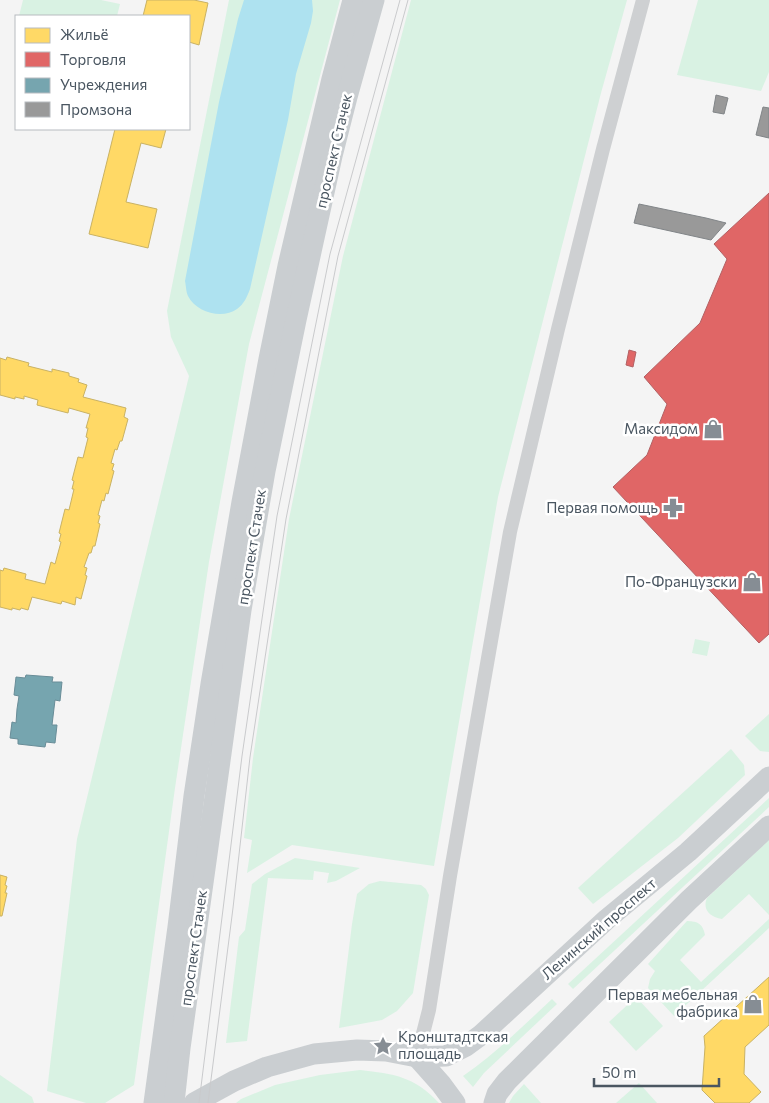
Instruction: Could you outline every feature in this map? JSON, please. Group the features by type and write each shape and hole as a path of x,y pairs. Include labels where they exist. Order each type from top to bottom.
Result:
{"main road":[{"name":"проспект Стачек","path":"154,1103 194,796 242,502 268,359 288,266 332,79 353,0"},
{"name":"проспект Стачек","path":"174,1103 241,610 265,471 332,156 374,0"},
{"name":"Ленинский проспект","path":"417,1057 446,1056 466,1046 481,1035 607,919 688,852 769,777"},
{"path":"494,1103 497,1094 526,1061 689,900 769,826"},
{"path":"194,1103 234,1081 267,1067 314,1054 356,1050 386,1050 417,1057 456,1103"}],"street":[{"path":"417,1057 429,1010 450,876 510,532 558,329 643,0"}],"green space":[{"path":"23,0 101,0 120,4 117,15 19,15"},
{"path":"229,0 340,0 249,344 209,562 175,788 134,1085 105,1103 86,1103 47,1091 77,839 189,376 171,337 167,311"},
{"path":"411,0 627,0 601,93 498,497 434,866 292,845 247,873 252,840 244,838 253,758 289,519 343,256"},
{"path":"698,0 769,0 769,72 761,91 677,75"},
{"path":"695,639 710,642 707,656 692,653"},
{"path":"769,714 769,752 760,751 745,736"},
{"path":"731,749 744,765 745,775 678,838 593,904 578,888"},
{"path":"769,798 769,807 573,989 568,984"},
{"path":"769,840 769,915 749,894 722,919 711,915 706,909 707,898"},
{"path":"295,858 360,868 336,881 327,883 329,873 314,871 313,880 268,878 247,1041 226,1043 239,937 245,930 252,884 265,874"},
{"path":"380,881 421,885 429,895 413,993 397,1011 382,1020 339,1028 357,894 369,884"},
{"path":"769,919 769,928 674,1016 648,988 650,979 655,971 648,964 687,921 699,924 703,928 705,935 680,960 701,982"},
{"path":"636,997 663,1026 636,1051 609,1022"},
{"path":"552,999 557,1004 484,1073 473,1087 463,1076 498,1049"},
{"path":"360,1070 403,1078 421,1087 439,1103 236,1103 241,1099 275,1085 320,1075"},
{"path":"0,1075 32,1097 34,1103 0,1103"},
{"path":"639,1083 657,1103 616,1103"},
{"path":"524,1084 541,1103 509,1103"}],"water":[{"path":"244,0 312,0 313,11 296,74 288,120 250,289 242,305 237,309 224,314 217,314 203,310 192,302 187,294 185,281 219,102"}],"building: Жильё":[{"path":"147,0 194,0 208,3 199,45 190,42 190,15 143,15"},
{"path":"115,130 166,130 161,148 141,143 126,202 157,209 148,248 89,234"},
{"path":"7,357 29,363 28,366 52,372 52,369 69,373 69,376 79,379 78,382 87,385 83,397 126,408 124,417 128,419 122,441 120,441 117,450 115,449 111,463 114,464 112,470 114,471 108,494 106,493 104,501 102,500 98,515 100,516 98,523 100,524 95,546 93,546 91,553 89,553 84,567 87,568 85,575 87,576 81,599 76,597 75,605 62,601 61,604 32,597 28,610 12,608 12,610 0,607 0,570 3,571 4,568 26,574 25,579 45,584 51,562 55,564 61,542 59,541 61,534 59,533 65,509 69,510 74,489 72,489 74,481 72,480 78,457 83,458 88,438 86,437 88,428 86,428 90,414 69,408 68,413 37,405 38,400 24,396 24,399 15,397 15,399 0,395 0,358 6,360"},
{"path":"0,875 7,877 5,893 7,893 2,916 0,916"},
{"path":"769,977 769,1025 745,1047 744,1074 761,1092 749,1103 715,1103 702,1090 704,1036"}],"building: Торговля":[{"name":"Максидом","path":"769,193 769,634 759,643 613,487 647,455 667,404 644,377 700,323 727,259 714,244"},
{"path":"629,350 636,352 633,367 626,365"}],"building: Учреждения":[{"path":"26,675 53,677 52,682 62,682 60,701 55,700 52,725 57,725 55,743 46,742 45,747 18,744 18,739 10,738 12,722 16,723 19,696 14,695 16,677 25,678"}],"building: Промзона":[{"path":"716,95 728,98 724,114 713,112"},
{"path":"763,107 769,108 769,138 756,135"},
{"path":"639,204 726,223 711,240 634,223"}],"tram line":[{"path":"199,1103 242,756 277,516 330,254 400,0"},
{"path":"208,1103 250,757 286,519 338,256 408,0"}],"place":[{"name":"Максидом","path":"713,429"},
{"name":"Первая помощь","path":"673,508"},
{"name":"По-Французски","path":"752,582"},
{"name":"Первая мебельная фабрика","path":"753,1004"},
{"name":"Кронштадтская площадь","path":"383,1046"}]}
